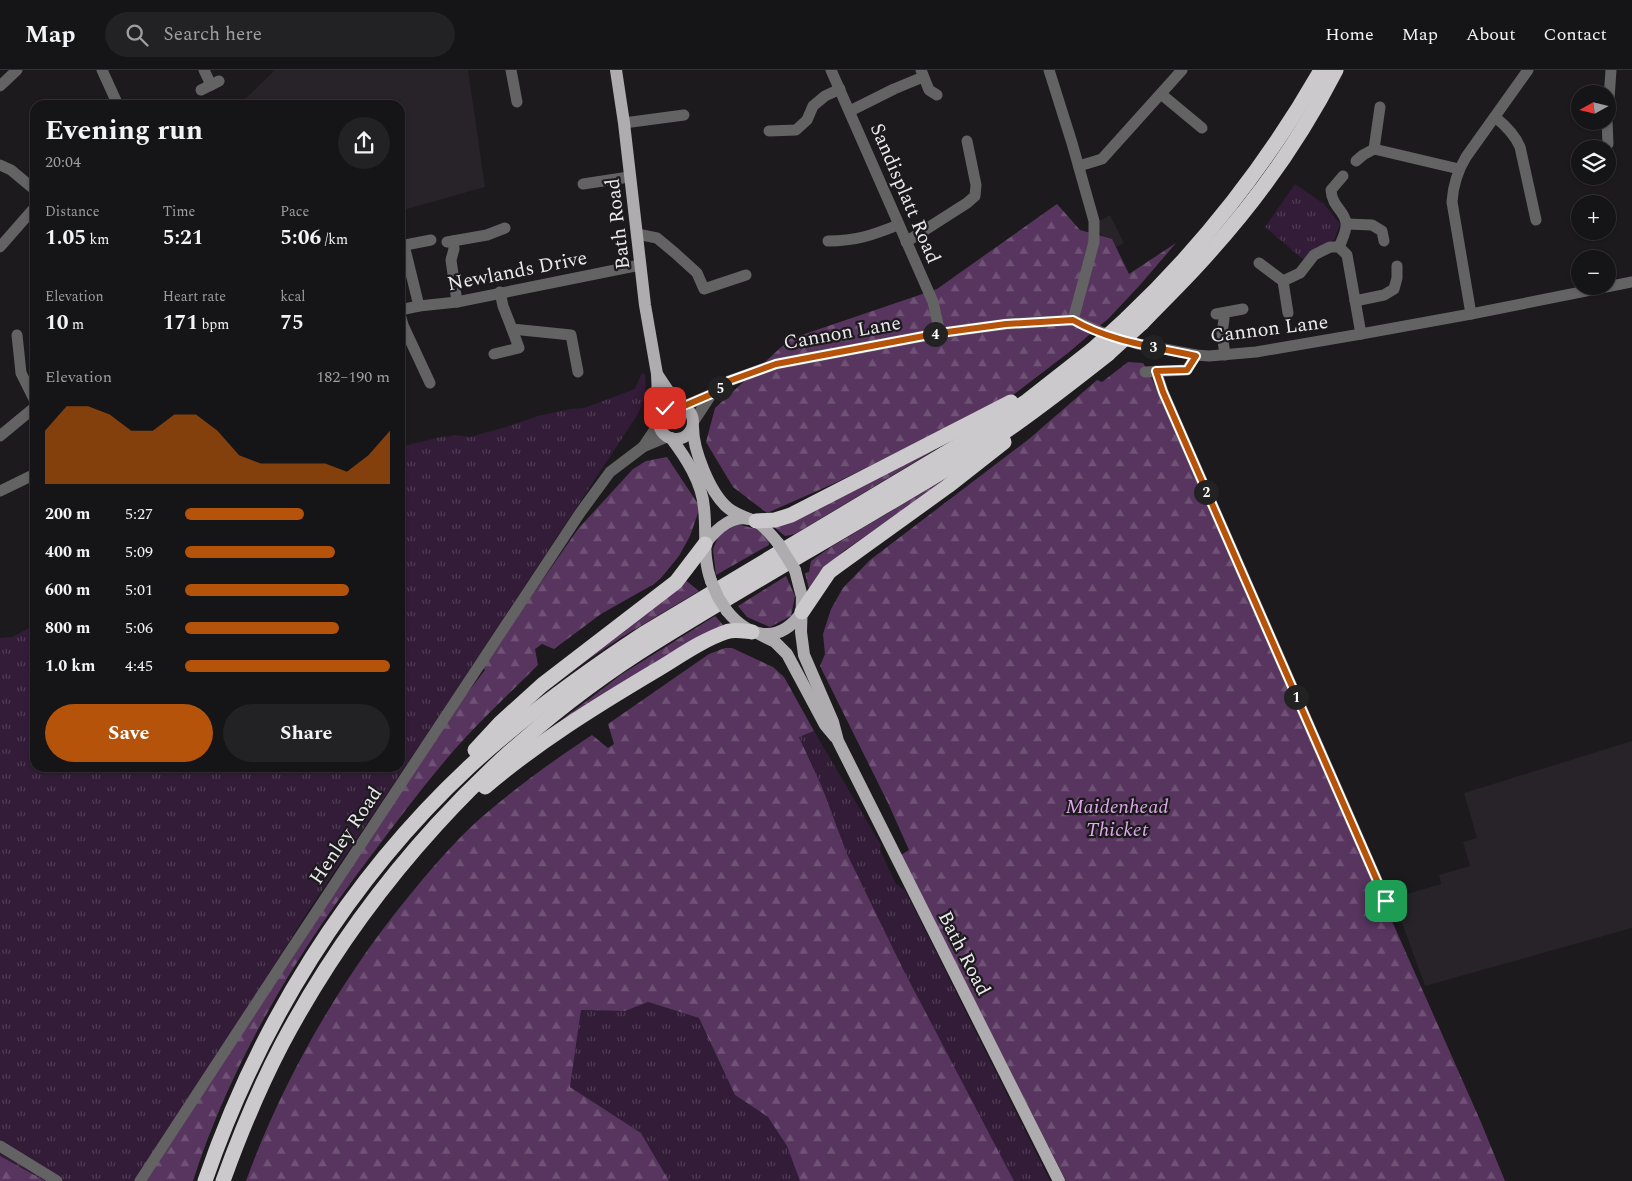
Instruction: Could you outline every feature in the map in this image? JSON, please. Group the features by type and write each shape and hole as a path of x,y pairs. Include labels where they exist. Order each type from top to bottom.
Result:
{"highway":[{"path":"802,612 830,572 837,566 989,455 1092,350 1186,259 1240,194 1285,131 1321,70"},
{"path":"223,1181 269,1070 298,1014 360,917 420,843 462,798 515,747 556,713 618,667 725,600 959,461 1051,391 1108,354 1142,323 1210,253 1284,157 1336,70"},
{"path":"752,520 775,520 791,515 1051,391"},
{"path":"205,1181 251,1067 294,987 327,935 386,856 468,768 517,725 600,662 969,440 1005,416 1051,391"},
{"path":"426,811 457,769 500,723 542,685 676,582 705,544"},
{"path":"420,843 526,755 595,707 713,638 733,631 756,633"}],"main road":[{"name":"Bath Road","path":"616,70 645,305 657,374 659,422"},
{"name":"Bath Road","path":"657,374 671,394 683,406"},
{"path":"675,404 683,406 691,412 695,448 718,495 728,508 765,529 778,544 795,570 801,590 802,612 785,630 772,634 756,633 737,622 718,597 705,562 704,509 700,492 687,459 660,430 659,422 661,413 668,406 675,404"},
{"path":"669,438 682,438 689,434 693,424"},
{"path":"705,544 713,533 725,523 737,520 752,520"},
{"name":"Bath Road","path":"802,612 801,632 804,656 833,722 838,741 1059,1181"},
{"name":"Bath Road","path":"756,633 775,642 786,654 825,725 838,741"}],"street":[{"path":"0,86 17,70"},
{"path":"204,70 210,85"},
{"path":"512,70 517,102"},
{"name":"Sandisplatt Road","path":"831,70 933,302 940,333"},
{"path":"1049,70 1094,221 1094,242 1073,320"},
{"path":"1079,166 1102,159 1182,70"},
{"path":"1471,314 1452,202 1453,186 1459,169 1528,70"},
{"path":"1610,85 1611,70"},
{"path":"105,71 116,100"},
{"path":"850,112 922,73 929,90 936,95"},
{"path":"769,131 796,130 807,120 813,106 825,96 840,89"},
{"path":"1161,94 1202,128"},
{"path":"1374,148 1380,107"},
{"path":"624,123 684,115"},
{"path":"1495,117 1503,124 1520,147 1536,220"},
{"path":"906,242 975,196 976,185 967,141"},
{"path":"1356,161 1374,148 1459,169"},
{"path":"0,165 10,170 30,186"},
{"path":"1339,247 1346,224 1344,216 1331,199 1331,190 1343,176"},
{"path":"583,184 630,177"},
{"path":"0,247 30,214"},
{"path":"828,241 850,241 871,236 898,224"},
{"path":"1346,224 1372,225 1382,231 1384,241"},
{"path":"457,302 451,260 454,249 450,241 487,235 505,228"},
{"path":"636,234 657,238 697,273 704,288 746,274"},
{"path":"405,244 431,240"},
{"path":"1283,281 1300,273 1314,255 1330,247 1339,247 1347,256 1361,334"},
{"path":"405,256 419,306"},
{"path":"1259,263 1283,281 1288,313"},
{"name":"Newlands Drive","path":"405,310 419,306 457,302 640,265"},
{"path":"1355,301 1384,295 1394,289 1397,278 1397,266"},
{"name":"Cannon Lane","path":"683,406 712,394 729,381 776,364 940,333 1006,324 1073,320 1082,325 1138,344 1196,356 1225,355 1256,352 1361,334 1632,282"},
{"path":"494,354 519,348 503,306 500,292"},
{"path":"1225,355 1222,333 1224,319 1219,314 1243,309"},
{"path":"405,329 430,383"},
{"path":"512,329 571,335 578,372"},
{"path":"17,335 21,373 30,391"},
{"path":"1196,356 1187,370 1150,372 1163,392 1386,901"},
{"name":"Cannon Lane","path":"693,424 712,394"},
{"path":"0,436 30,411"},
{"name":"Henley Road","path":"643,447 659,422"},
{"name":"Henley Road","path":"140,1181 580,513 610,472 643,447 669,438"},
{"path":"0,491 30,476"},
{"path":"0,1146 57,1181"}],"shaded area":[{"path":"275,70 468,70 485,187 405,210 405,100 244,100"},
{"path":"1110,215 1124,243 1110,250 1097,227 1099,221"},
{"path":"1632,741 1632,928 1425,986 1393,898 1441,884 1439,875 1470,866 1463,842 1477,838 1464,793"}],"green space":[{"path":"1295,184 1324,204 1340,224 1334,240 1316,248 1305,261 1265,227"},
{"path":"1057,204 1080,230 1112,239 1129,274 1176,243 1109,318 1068,353 1013,395 835,483 767,513 733,487 706,442 715,408 790,339 937,289"},
{"name":"Maidenhead Thicket","path":"1128,362 1143,363 1152,379 1480,1120 1505,1181 1066,1181 901,855 909,850 888,803 820,666 825,654 823,634 831,609 843,588 870,560 1029,439 1097,380 1102,382"},
{"path":"642,373 645,374 645,390 638,414 405,767 405,446 445,436 470,437 538,416 584,408 635,389"},
{"path":"932,449 933,451 795,534 785,536 774,527"},
{"path":"667,457 700,507 690,536 679,556 654,584 601,614 554,649 542,644 535,649 538,665 475,728 440,767 367,861 314,936 266,1014 245,1054 208,1138 193,1181 145,1181 458,705 485,670 482,667 578,529 633,469 646,461"},
{"path":"945,479 947,480 845,550 819,573 809,589 805,573 809,572 811,561 831,547"},
{"path":"737,524 756,529 768,537 769,545 716,575 713,549 719,535"},
{"path":"786,576 795,596 791,616 770,627 747,617 738,606"},
{"path":"684,579 699,591 589,659 531,703"},
{"path":"715,616 724,626 530,744 622,674"},
{"path":"30,628 30,772 401,772 310,908 225,1043 134,1181 0,1181 0,638 12,637"},
{"path":"725,648 732,648 773,667 784,677 814,731 799,737 822,787 847,854 903,969 1014,1181 800,1181 787,1146 768,1117 735,1095 699,1018 648,1002 625,1011 581,1010 570,1087 641,1133 669,1181 246,1181 279,1102 319,1026 391,918 441,858 483,816 509,794 592,735 608,748 614,744 608,724 709,654"},
{"path":"814,731 881,845 880,850 896,884 905,890 1050,1181 1014,1181 903,969 847,854 822,787 799,736"},
{"path":"648,1002 699,1018 735,1095 768,1117 787,1146 800,1181 669,1181 641,1133 570,1087 581,1010 625,1011"},
{"path":"0,1156 45,1181 0,1181"}],"route":[{"path":"665,408 675,404 684,406 701,400 729,381 776,364 940,333 1006,324 1073,320 1082,325 1138,344 1196,356 1187,370 1156,371 1163,392 1386,901"}]}
